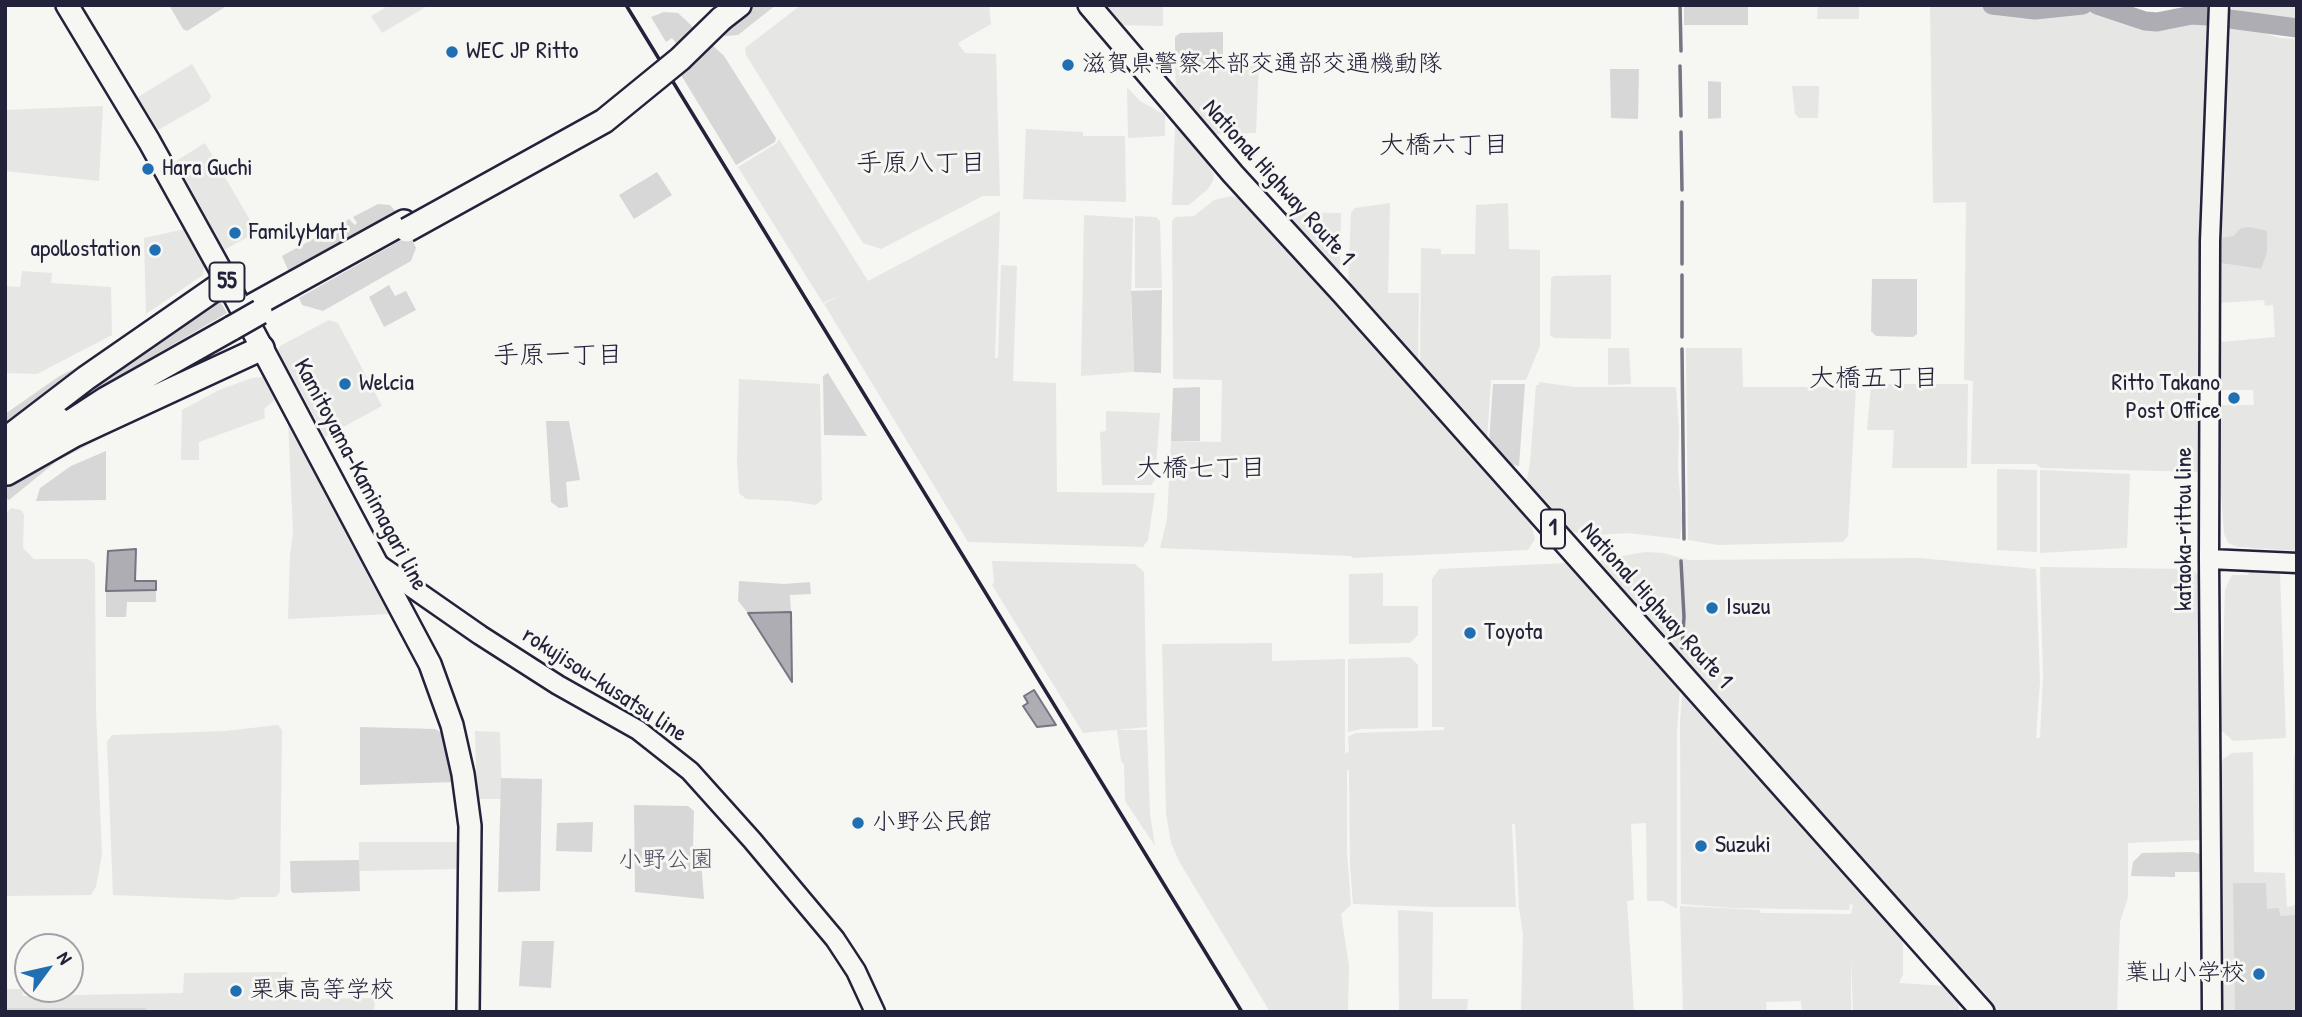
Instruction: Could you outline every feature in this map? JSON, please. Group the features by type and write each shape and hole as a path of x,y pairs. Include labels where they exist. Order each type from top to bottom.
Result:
{"highway":[{"path":"6,469 56,431 229,324 405,226 604,121 661,75 725,9"},
{"path":"5,440 86,378 226,281"},
{"path":"6,469 262,348"}],"main road":[{"name":"Kamitoyama-Kamimagari line","path":"67,5 149,141 430,664 452,724 463,774 470,826 468,1012"},
{"name":"National Highway Route 1","path":"1082,5 1122,47"},
{"name":"National Highway Route 1","path":"1088,5 1233,174 1983,1012"},
{"name":"kataoka-rittou line","path":"2212,1012 2210,241 2220,5"},
{"path":"2209,559 2297,563"},
{"name":"rokujisou-kusatsu line","path":"378,564 558,685 638,730 690,771 835,939 856,971 875,1012"}],"shaded area":[{"path":"384,5 429,5 382,33 371,16 385,8"},
{"path":"801,5 989,5 991,24 958,43 965,53 996,54 1000,196 983,196 881,249 863,243 746,55 745,48"},
{"path":"1103,5 1163,5 1163,26 1119,25"},
{"path":"1818,5 1859,5 1859,19 1817,19"},
{"path":"1930,5 1972,5 2040,13 2098,9 2153,30 2193,21 2207,21 2199,273 2199,472 2041,468 2036,464 1971,464 1973,381 1964,380 1966,202 1933,203"},
{"path":"2232,5 2297,5 2297,21 2232,9"},
{"path":"2236,25 2280,38 2297,39 2297,551 2238,547 2228,543 2224,533 2219,405 2254,405 2253,390 2220,390 2220,342 2275,337 2273,305 2265,306 2264,300 2219,303 2219,263 2261,269 2241,228 2233,236 2219,238 2229,26"},
{"path":"1259,62 1256,133 1215,134 1176,90 1175,65"},
{"path":"192,64 211,96 209,101 158,130 138,97"},
{"path":"1792,86 1819,86 1818,118 1799,118 1795,114"},
{"path":"1127,87 1140,101 1165,115 1165,136 1128,138"},
{"path":"103,106 99,181 5,171 5,110"},
{"path":"1175,126 1206,161 1214,175 1208,189 1189,205 1172,205"},
{"path":"1026,129 1083,132 1083,136 1125,136 1126,202 1023,199"},
{"path":"779,139 868,281 1000,211 995,358 998,358 1001,265 1017,266 1013,381 1056,383 1057,492 1155,493 1148,540 1143,547 968,542 824,304 839,296 823,303 738,167 777,143"},
{"path":"205,143 257,232 224,250 176,161"},
{"path":"1232,196 1243,200 1307,268 1531,524 1535,539 1528,550 1353,558 1160,548 1167,519 1171,441 1221,442 1222,380 1173,379 1172,221 1175,217 1194,216 1214,200"},
{"path":"1390,203 1388,293 1419,293 1418,363 1348,285 1351,213 1355,208"},
{"path":"1508,203 1509,249 1540,250 1540,346 1526,380 1491,380 1487,441 1420,366 1421,248 1441,249 1441,254 1475,254 1476,205"},
{"path":"1283,212 1341,213 1338,274"},
{"path":"1084,215 1133,218 1131,303 1134,372 1081,376"},
{"path":"1135,216 1156,217 1160,221 1162,288 1135,288"},
{"path":"185,229 204,265 203,275 146,314 144,238"},
{"path":"22,271 52,273 51,283 111,287 112,335 37,374 5,373 5,286 20,287"},
{"path":"1611,275 1611,339 1554,338 1550,335 1551,278"},
{"path":"329,320 338,323 382,406 325,437 278,350 280,346"},
{"path":"1608,348 1629,348 1631,384 1608,385"},
{"path":"1686,348 1742,348 1743,387 1856,387 1848,536 1843,542 1718,545 1688,540"},
{"path":"263,377 275,400 264,409 265,418 199,442 199,460 181,460 182,410 219,390 252,378"},
{"path":"739,379 820,384 822,500 816,505 746,499 739,493"},
{"path":"1539,382 1574,387 1676,387 1682,520 1680,539 1627,533 1585,536 1566,529 1526,484 1536,385 1539,385"},
{"path":"1871,384 1968,384 1967,468 1892,468 1894,430 1867,430"},
{"path":"1106,411 1160,413 1155,480 1151,485 1102,485 1100,432 1106,431"},
{"path":"288,422 390,614 288,619 293,532"},
{"path":"1997,469 2037,470 2037,552 1997,550"},
{"path":"2040,470 2130,474 2127,548 2040,553"},
{"path":"11,508 21,510 24,514 23,548 34,559 87,559 95,566 96,709 102,855 96,887 91,895 5,896 5,514"},
{"path":"136,549 135,581 156,581 156,590 106,591 108,551"},
{"path":"1645,552 1663,553 1689,560 1920,558 2036,569 2040,682 2036,738 2040,738 2043,676 2040,567 2192,569 2201,578 2201,840 2128,843 2128,897 2120,922 2117,1012 1996,1012 1985,993 1951,962 1599,565 1600,561 1605,559"},
{"path":"992,561 1135,564 1144,572 1147,727 1083,733 992,585"},
{"path":"1567,563 1680,686 1677,732 1677,909 1663,901 1647,901 1646,823 1631,824 1634,900 1627,901 1634,1012 1521,1012 1523,933 1519,909 1515,824 1512,824 1516,907 1353,904 1347,770 1347,852 1351,905 1341,914 1349,965 1348,1012 1270,1012 1180,863 1171,843 1166,813 1162,644 1272,643 1272,661 1345,659 1345,753 1349,752 1348,737 1355,733 1444,730 1444,727 1432,727 1432,579 1439,569"},
{"path":"2250,570 2280,572 2286,738 2233,741 2221,730 2225,589 2232,575 2248,575"},
{"path":"1383,573 1383,606 1418,606 1418,635 1410,643 1349,644 1349,574"},
{"path":"748,613 791,613 792,682"},
{"path":"1410,657 1418,665 1418,728 1361,729 1348,732 1348,659"},
{"path":"1683,689 1903,937 1903,974 1899,983 1947,986 1959,1000 1959,1012 1853,1012 1851,957 1851,1012 1802,1012 1801,1001 1766,1002 1767,1012 1683,1012 1680,906 1760,910 1761,913 1851,914 1853,905 1850,904 1849,910 1731,908 1681,904 1680,720"},
{"path":"1034,690 1056,725 1037,727 1023,706 1028,703 1024,696"},
{"path":"278,725 282,730 280,892 276,897 242,897 233,900 113,895 107,742 112,735 225,731"},
{"path":"1117,730 1147,730 1150,814 1155,846 1125,801 1124,765 1121,761"},
{"path":"475,731 500,732 502,799 477,799"},
{"name":"葉山小学校","path":"2253,752 2254,872 2285,873 2287,907 2296,905 2293,820 2294,755 2297,753 2297,1012 2222,1012 2221,765 2223,759 2232,753"},
{"path":"359,842 461,842 461,869 359,871"},
{"path":"1398,910 1433,912 1432,999 1468,999 1467,1012 1399,1012"},
{"name":"栗東高等学校","path":"287,972 290,999 375,998 374,1012 5,1012 5,989 14,989 14,1003 84,1003 84,995 183,993 184,973"}],"green space":[{"path":"169,5 228,5 187,31 183,29"},
{"path":"746,5 776,5 738,35 726,36 717,31"},
{"path":"1684,5 1748,5 1748,25 1684,25"},
{"path":"664,12 678,13 724,56 776,138 775,142 736,165 681,75 692,65 672,38 666,42 651,17"},
{"path":"1223,32 1223,64 1175,65 1175,37 1180,33"},
{"path":"1610,69 1639,69 1638,119 1611,118"},
{"path":"1708,81 1721,82 1721,118 1708,119"},
{"path":"657,172 672,195 634,219 619,195"},
{"path":"378,204 390,205 400,216 291,277 282,256 349,219 355,225 357,223 353,217"},
{"path":"2241,228 2267,231 2267,252 2261,269 2219,263 2219,238 2233,236"},
{"path":"410,235 416,248 411,261 323,311 302,305 299,298"},
{"path":"1872,279 1917,279 1917,334 1913,337 1876,336 1871,331"},
{"path":"389,285 395,296 406,291 416,310 384,327 369,297"},
{"path":"1162,290 1161,373 1134,372 1131,291"},
{"path":"212,301 221,303 227,313 71,404 67,399"},
{"path":"101,355 5,434 5,414 58,377"},
{"path":"828,373 867,436 824,435 823,376"},
{"path":"1493,384 1525,384 1519,466 1513,465 1489,443"},
{"path":"1200,387 1200,441 1171,441 1173,388"},
{"path":"176,399 57,461 9,500 5,498 5,489 38,462"},
{"path":"546,421 569,421 580,480 566,482 568,507 559,508 551,502"},
{"path":"106,451 106,500 36,501 40,488 71,466"},
{"path":"739,581 784,584 810,582 811,594 790,595 791,612 748,613 738,601"},
{"path":"156,590 156,602 127,602 126,617 106,617 106,591"},
{"path":"360,727 435,729 444,734 455,782 360,785"},
{"path":"501,778 542,779 540,891 498,892"},
{"name":"小野公園","path":"634,805 688,806 694,811 693,846 700,847 704,899 635,892"},
{"path":"593,822 592,852 556,851 557,823"},
{"path":"2193,852 2202,855 2202,872 2175,872 2175,877 2131,876 2133,862 2142,853"},
{"path":"359,860 360,891 291,891 290,861"},
{"name":"葉山小学校","path":"2233,883 2266,883 2267,909 2279,908 2280,916 2296,915 2297,1012 2235,1012"},
{"path":"522,941 554,941 551,988 519,986"},
{"path":"5,1008 145,1008 150,1012 5,1012"}],"waterway":[{"path":"1680,5 1681,51"},
{"path":"1992,5 2035,10 2083,5"},
{"path":"2097,5 2145,21 2157,22 2192,15 2208,16"},
{"path":"2230,19 2297,28"},
{"path":"1680,66 1681,116"},
{"path":"1681,132 1682,190"},
{"path":"1682,202 1682,264"},
{"path":"1682,275 1682,337"},
{"path":"1682,349 1684,539"},
{"path":"1681,561 1684,617 1682,648"}],"railway":[{"path":"626,5 1242,1012"}],"place":[{"name":"WEC JP Ritto","path":"452,52"},
{"name":"滋賀県警察本部交通部交通機動隊","path":"1068,65"},
{"name":"Hara Guchi","path":"148,169"},
{"name":"FamilyMart","path":"235,233"},
{"name":"apollostation","path":"155,250"},
{"name":"Welcia","path":"345,384"},
{"name":"Ritto Takano Post Office","path":"2234,398"},
{"name":"Isuzu","path":"1712,608"},
{"name":"Toyota","path":"1470,633"},
{"name":"小野公民館","path":"858,823"},
{"name":"Suzuki","path":"1701,846"},
{"name":"葉山小学校","path":"2259,974"},
{"name":"栗東高等学校","path":"236,991"}],"district":[{"name":"大橋六丁目","path":"1444,146"},
{"name":"手原八丁目","path":"921,164"},
{"name":"手原一丁目","path":"558,356"},
{"name":"大橋五丁目","path":"1874,379"},
{"name":"大橋七丁目","path":"1201,469"}]}
